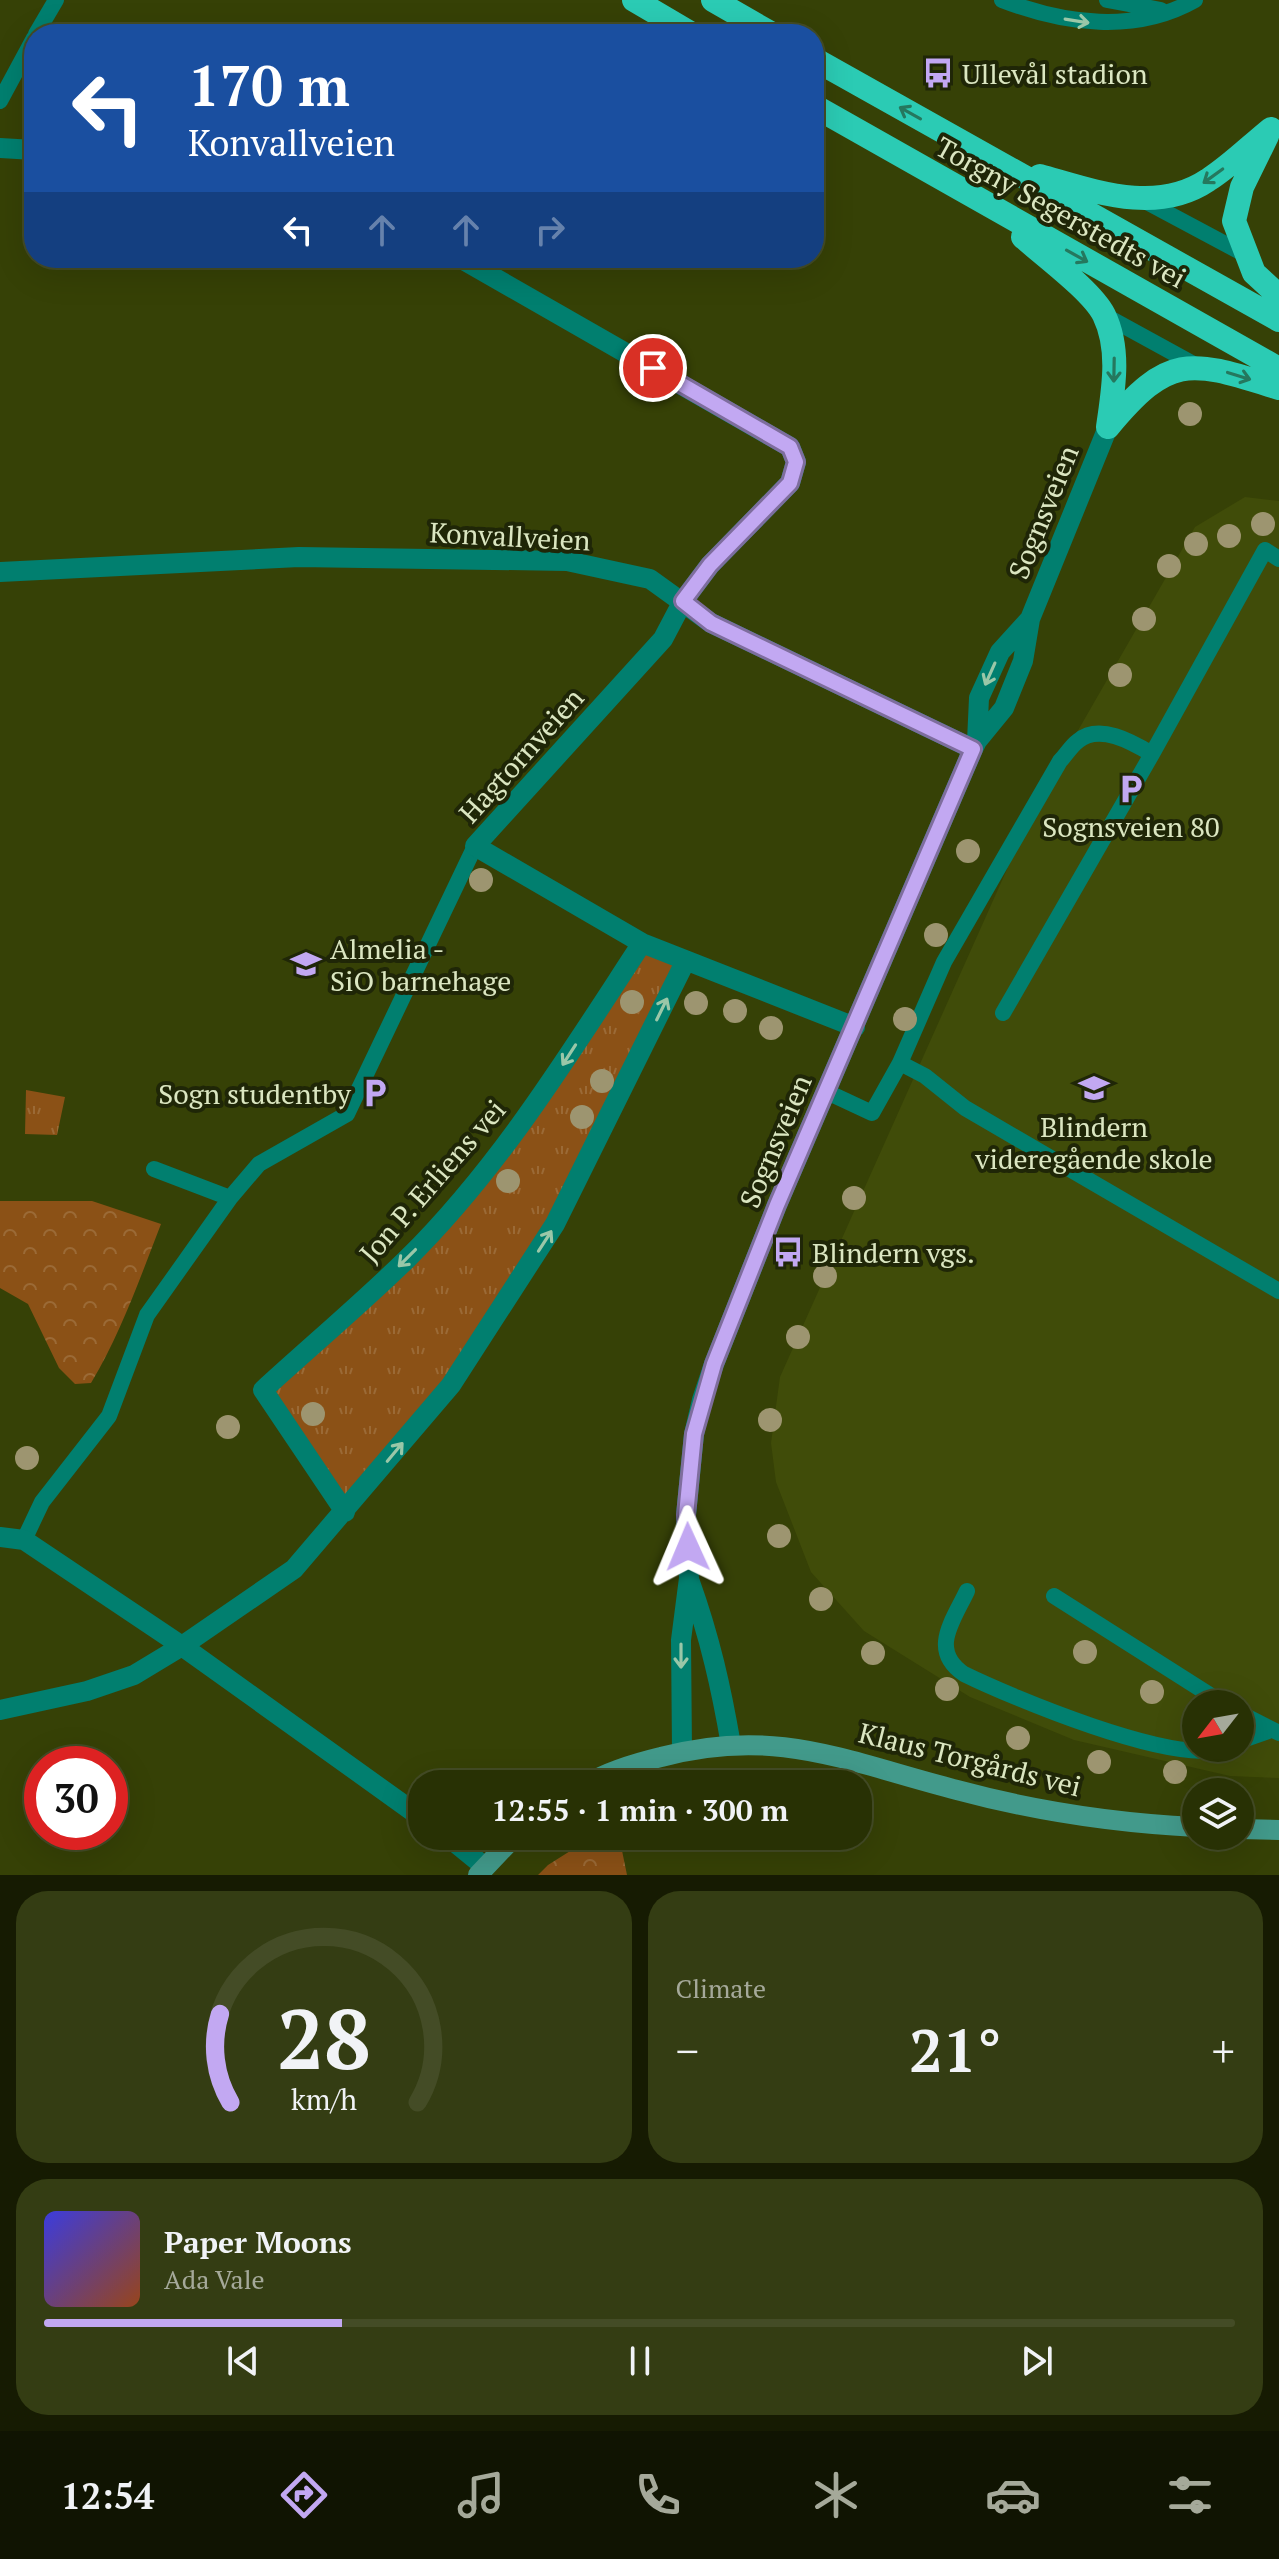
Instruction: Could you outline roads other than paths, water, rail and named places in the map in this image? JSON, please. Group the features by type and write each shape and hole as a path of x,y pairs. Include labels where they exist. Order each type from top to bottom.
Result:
{"highway":[{"path":"634,0 675,24"},
{"path":"713,0 755,24"},
{"name":"Torgny Segerstedts vei","path":"824,65 1279,320"},
{"name":"Torgny Segerstedts vei","path":"824,112 1279,369"},
{"path":"1003,165 1103,193 1143,200 1169,196 1206,182 1275,122"},
{"path":"1275,122 1242,187 1234,221 1254,273 1279,296"},
{"path":"985,204 1091,297 1104,315 1115,362 1108,427"},
{"path":"1108,427 1149,383 1173,371 1198,367 1279,388"}],"main road":[{"path":"618,1770 682,1751 731,1745"},
{"name":"Klaus Torgårds vei","path":"731,1745 783,1745 822,1751 1026,1807 1110,1820 1182,1826"},
{"path":"1254,1829 1279,1830"},
{"path":"482,1871 502,1850"}],"street":[{"path":"0,148 24,149"},
{"name":"Hagtornveien","path":"477,268 790,447 796,462 790,483 710,565 683,601 663,639 475,846 642,943 855,1027"},
{"name":"Sognsveien","path":"682,1751 681,1640 689,1578 686,1515 694,1434 702,1400 738,1300 975,745 979,698 1000,652 1030,619 1108,427"},
{"name":"Konvallveien","path":"0,572 299,557 567,561 650,579 711,623 975,745"},
{"name":"Jon P. Erliens vei","path":"345,1512 263,1390 408,1258 479,1177 544,1093 642,943"},
{"path":"0,1710 99,1687 134,1675 294,1569 451,1385 555,1224 685,962"},
{"path":"0,1537 24,1540 182,1646 408,1808"},
{"name":"Sognsveien","path":"689,1578 709,1635 731,1745"},
{"path":"461,1850 482,1871"}],"lane":[{"path":"42,24 56,0"},
{"path":"1002,0 1032,12 1095,24 1170,11 1195,0"},
{"path":"1107,0 1170,11"},
{"path":"1152,0 1170,11"},
{"path":"0,101 24,56"},
{"path":"1143,200 1246,255"},
{"path":"1104,315 1198,367"},
{"path":"1003,1013 1265,550 1279,559"},
{"path":"827,1092 872,1113 900,1063 944,962 1060,761 1079,739 1103,733 1152,754"},
{"path":"24,1540 42,1502 109,1416 147,1315 230,1198 259,1164 347,1114 475,846"},
{"path":"900,1063 925,1076 965,1108 1279,1291"},
{"path":"154,1169 230,1198"},
{"path":"967,1591 946,1636 945,1648 953,1666 964,1674 1045,1709 1162,1747 1182,1749"},
{"path":"1054,1596 1202,1690"},
{"path":"1254,1720 1275,1731"},
{"path":"1254,1737 1275,1731"}],"place":[{"name":"Ullevål stadion","path":"938,73"},
{"name":"Sognsveien 80","path":"1131,789"},
{"name":"Almelia - SiO barnehage","path":"306,964"},
{"name":"Blindern videregående skole","path":"1094,1088"},
{"name":"Sogn studentby","path":"375,1093"},
{"name":"Blindern vgs.","path":"788,1252"}]}
